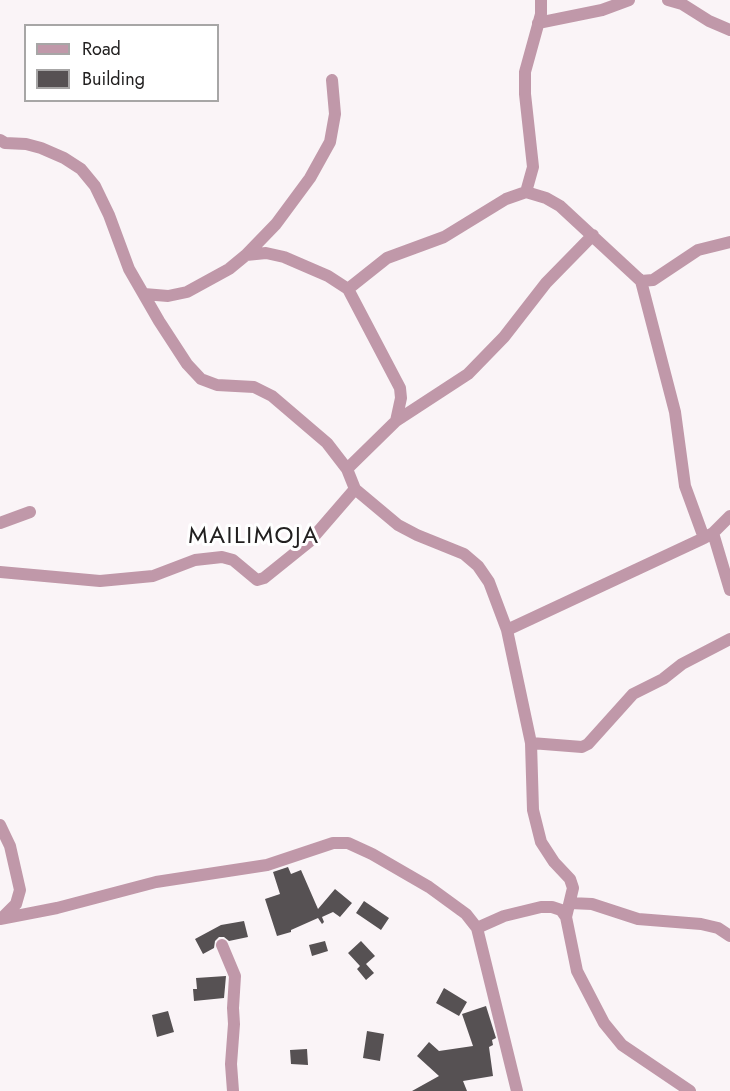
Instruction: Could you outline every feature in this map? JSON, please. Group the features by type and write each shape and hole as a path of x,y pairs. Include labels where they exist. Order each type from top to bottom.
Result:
{"street":[{"path":"526,192 534,166 525,94 525,72 541,14 541,0"},
{"path":"538,23 602,10 629,0"},
{"path":"668,0 682,4 708,21 730,30"},
{"path":"144,294 168,296 186,292 229,269 246,255 283,215 310,178 330,142 335,114 332,80"},
{"path":"2,144 26,144 41,148 64,158 81,169 95,186 109,215 129,269 159,321 187,364 201,380 217,385 254,387 272,396 327,443 347,469 355,489 398,525 417,536 464,554 478,566 489,582 507,630 531,743 533,810 541,842 554,862 570,879 573,888 566,917"},
{"path":"348,289 387,258 444,237 506,199 526,192 546,198 560,206 641,281 675,412 685,486 730,590"},
{"path":"347,469 396,421 468,374 504,337 546,283 592,235"},
{"path":"641,281 653,280 698,250 730,242"},
{"path":"246,255 266,253 284,256 328,276 348,289 400,388 401,398 396,421"},
{"path":"0,572 100,581 153,576 195,560 222,557 233,560 257,580 264,578 310,541 355,489"},
{"path":"0,523 30,512"},
{"path":"507,630 708,535 730,516"},
{"path":"531,743 582,747 588,744 633,694 663,679 682,664 730,639"},
{"path":"0,825 10,846 20,890 16,904 2,918"},
{"path":"2,918 57,908 156,882 267,865 333,843 348,843 429,887 466,914 477,928 517,1091"},
{"path":"573,888 592,904"},
{"path":"570,903 592,904 638,919 701,924 718,928 730,936"},
{"path":"477,928 504,915 541,907 561,910 566,917 577,971 604,1023 622,1045 690,1091"},
{"path":"222,945 235,976 231,1064 233,1091"}],"building":[{"path":"288,867 291,874 301,870 318,909 335,889 352,903 340,917 333,912 322,917 324,922 322,924 318,918 291,932 277,936 265,899 280,894 273,872"},
{"path":"364,901 389,918 381,930 356,913"},
{"path":"244,921 248,937 229,941 224,937 219,937 215,941 214,948 203,954 195,939 221,925"},
{"path":"325,941 328,951 312,956 309,945"},
{"path":"361,941 375,956 366,964 374,973 366,980 357,969 360,966 348,953"},
{"path":"226,976 224,998 194,1001 193,989 197,989 196,978"},
{"path":"444,988 467,1002 459,1016 436,1003"},
{"path":"486,1006 496,1038 492,1040 493,1045 489,1047 493,1076 463,1081 467,1091 412,1091 439,1076 417,1056 429,1042 439,1051 473,1046 462,1014"},
{"path":"168,1011 174,1032 157,1037 152,1015"},
{"path":"367,1031 384,1034 380,1061 363,1058"},
{"path":"307,1049 308,1065 291,1064 290,1050"}],"district":[{"name":"MAILIMOJA","path":"254,537"}]}
